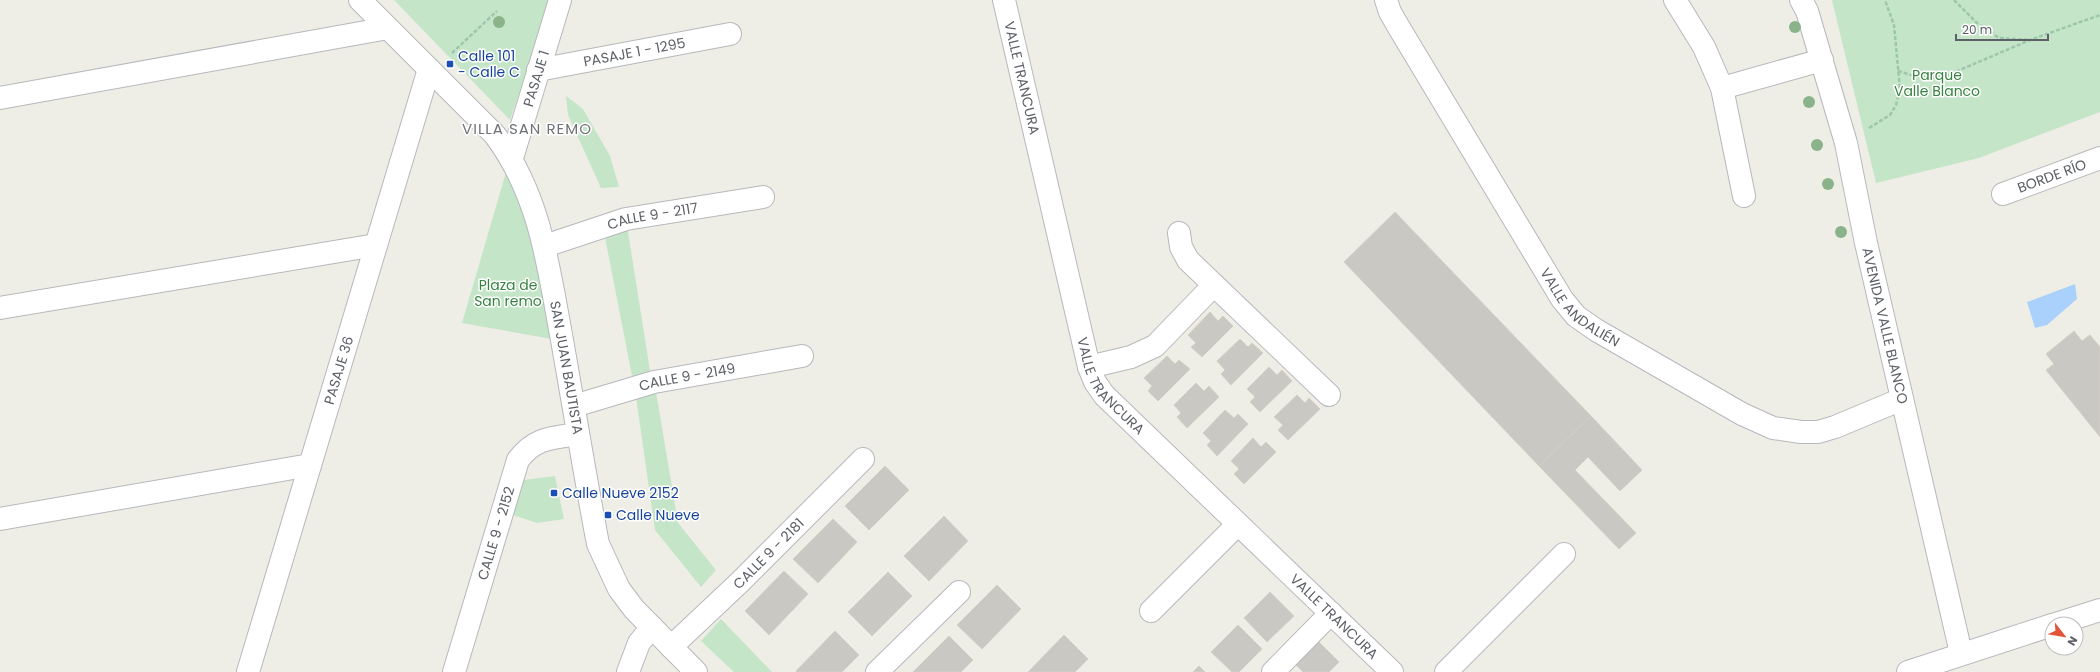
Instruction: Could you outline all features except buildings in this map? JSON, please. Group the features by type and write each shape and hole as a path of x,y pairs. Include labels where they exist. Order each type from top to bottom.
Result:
{"street":[{"name":"SAN JUAN BAUTISTA","path":"360,0 495,135 512,158 530,196 545,246 598,544 619,589 634,609 696,672"},
{"name":"PASAJE 1","path":"512,158 560,0"},
{"name":"VALLE TRANCURA","path":"1004,0 1089,367 1095,382 1104,395 1392,672"},
{"name":"VALLE ANDALIÉN","path":"1386,0 1390,12 1398,26 1558,292 1576,316 1602,333 1742,414 1773,428 1801,432 1818,432 1835,427 1902,399"},
{"path":"1675,0 1704,47 1722,88 1744,196"},
{"name":"AVENIDA VALLE BLANCO","path":"1800,0 1807,11 1846,143 1866,243 1961,653"},
{"path":"0,98 388,28"},
{"name":"PASAJE 1 - 1295","path":"538,70 730,34"},
{"path":"1722,88 1822,60"},
{"name":"PASAJE 36","path":"248,672 429,69"},
{"name":"BORDE RÍO","path":"2002,194 2100,158"},
{"name":"CALLE 9 - 2117","path":"545,246 626,219 763,197"},
{"path":"1179,233 1184,254 1214,285 1329,395"},
{"path":"0,308 376,245"},
{"path":"1089,367 1140,354 1155,346 1214,285"},
{"name":"CALLE 9 - 2149","path":"574,406 654,382 802,356"},
{"name":"CALLE 9 - 2152","path":"454,672 518,460 531,446 540,441 578,434"},
{"name":"CALLE 9 - 2181","path":"671,647 740,582 863,459"},
{"path":"0,519 310,465"},
{"path":"1151,611 1238,524"},
{"path":"1446,672 1564,554"},
{"path":"877,672 959,592"},
{"path":"2081,616 2100,610"},
{"path":"1273,672 1331,613"},
{"path":"628,672 639,643 652,627"},
{"path":"1908,672 1936,667 1961,653 2044,627"}],"path":[{"path":"1846,143 1890,115 1896,105 1900,89 1894,25 1885,0"},
{"path":"1954,0 1976,24 1999,38 2030,40"},
{"path":"449,57 496,11"},
{"path":"1898,71 1914,76 1933,78 1948,75 2030,40 2100,15"}],"green space":[{"path":"394,0 551,0 510,120"},
{"name":"Parque Valle Blanco","path":"1832,0 2100,0 2100,112 1979,158 1876,183"},
{"path":"566,96 583,109 610,156 619,187 601,188 568,115"},
{"name":"Plaza de San remo","path":"509,162 527,200 552,339 462,323"},
{"path":"626,219 651,377 633,381 603,227"},
{"path":"655,386 678,523 716,570 701,587 655,530 635,390"},
{"path":"555,476 564,519 537,523 513,515 518,491 524,480"},
{"path":"721,619 772,672 734,672 701,641"}],"water":[{"path":"2075,284 2077,299 2047,325 2035,328 2027,302"}],"place":[{"name":"Calle 101 - Calle C","path":"450,64"},
{"name":"Calle Nueve 2152","path":"554,493"},
{"name":"Calle Nueve","path":"608,515"}],"district":[{"name":"VILLA SAN REMO","path":"527,129"}]}
